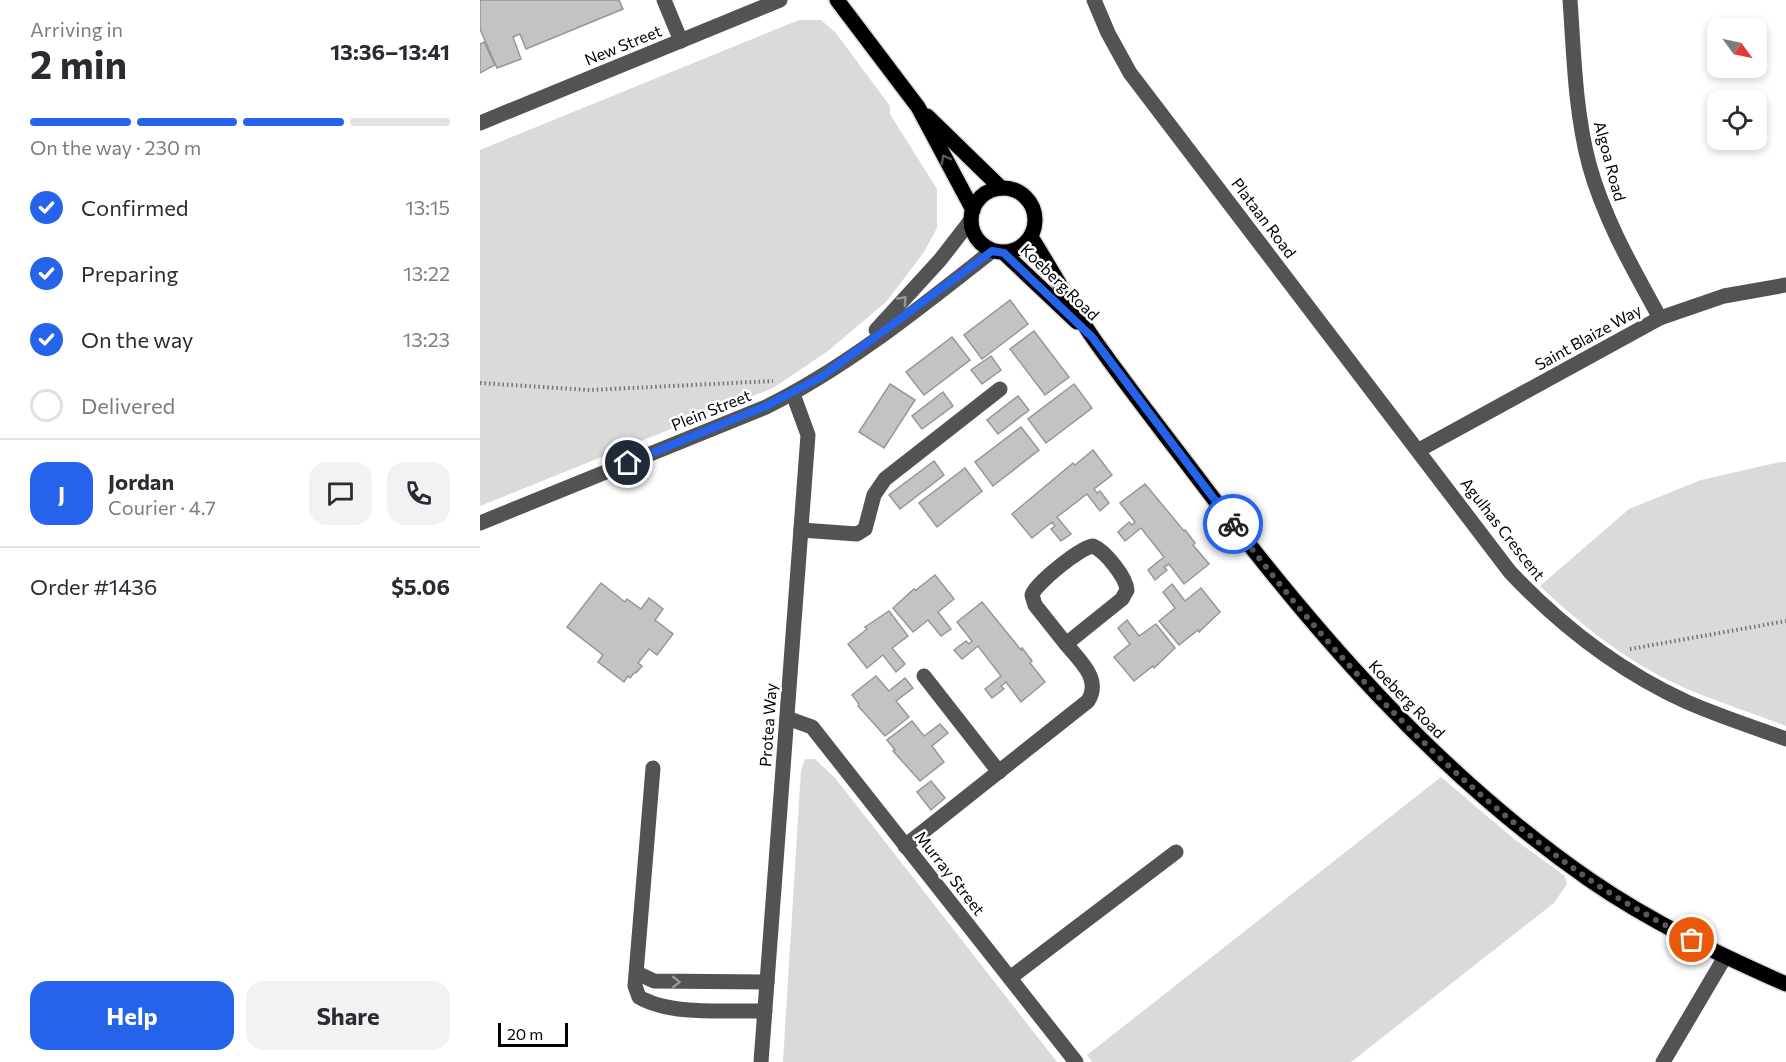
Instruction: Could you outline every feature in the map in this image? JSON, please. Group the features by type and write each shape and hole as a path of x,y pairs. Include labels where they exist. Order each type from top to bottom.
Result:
{"main road":[{"path":"837,0 918,108 1001,188"},
{"path":"918,108 972,215 976,239 998,252 1020,248 1031,237 1035,218 1030,203 1016,190 1001,188 986,193 978,200 972,215"},
{"name":"Koeberg Road","path":"1031,237 1092,337 1263,563 1376,695 1440,758 1530,837 1592,881 1676,931 1725,957 1786,984"},
{"name":"Koeberg Road","path":"998,252 1092,337"}],"street":[{"path":"664,0 681,41"},
{"name":"New Street","path":"480,123 780,0"},
{"name":"Plataan Road","path":"1094,0 1108,33 1130,73 1419,450"},
{"name":"Algoa Road","path":"1570,0 1578,108 1589,164 1604,210 1660,318"},
{"name":"Plein Street","path":"849,358 940,260 972,215"},
{"name":"Plein Street","path":"480,523 793,394 849,358 998,252"},
{"name":"Saint Blaize Way","path":"1419,450 1660,318 1724,296 1786,285"},
{"path":"801,530 857,534 865,529 874,495 885,479 1000,389"},
{"name":"Protea Way","path":"761,1062 808,435 793,394"},
{"name":"Agulhas Crescent","path":"1419,450 1510,572 1551,613 1603,654 1659,689 1689,703 1786,739"},
{"path":"905,846 1088,701 1094,690 1092,677 1035,605 1032,595 1034,589 1083,549 1093,546 1103,552 1124,579 1127,590 1122,599 1066,644"},
{"path":"924,676 999,772"},
{"name":"Murray Street","path":"787,718 812,727 1076,1062"},
{"path":"653,768 635,986 639,997 647,1002 687,1009 765,1011"},
{"path":"1010,978 1176,852"},
{"path":"1664,1062 1725,957"},
{"path":"637,973 654,981 767,982"}],"path":[{"path":"480,383 590,390 782,381"},
{"path":"1603,654 1786,621"}],"shaded area":[{"path":"799,20 821,20 835,32 890,106 890,114 937,189 937,228 924,252 887,301 828,351 773,388 480,506 480,150"},
{"path":"1786,462 1786,726 1698,694 1652,672 1601,638 1540,586 1629,509 1701,480"},
{"path":"805,759 815,759 836,779 1057,1062 783,1062 801,770"},
{"path":"1441,777 1514,839 1565,876 1567,884 1554,903 1351,1062 1092,1062 1087,1055"}],"building":[{"path":"480,0 619,0 623,9 526,49 520,34 513,37 521,59 497,68 480,29"},
{"path":"484,42 495,65 480,73 480,44"},
{"path":"1010,300 1028,324 982,359 964,335"},
{"path":"1034,331 1069,377 1045,395 1010,349"},
{"path":"952,337 970,360 924,395 906,372"},
{"path":"991,356 1001,370 982,384 971,370"},
{"path":"890,384 915,400 884,448 859,432"},
{"path":"1074,384 1092,408 1046,443 1028,419"},
{"path":"943,392 953,406 922,429 912,416"},
{"path":"1018,396 1029,410 998,434 987,420"},
{"path":"1021,427 1039,450 993,486 975,462"},
{"path":"1093,450 1112,475 1094,489 1097,493 1100,491 1109,503 1100,511 1087,494 1057,517 1071,534 1061,541 1051,529 1055,526 1052,522 1032,538 1012,514 1073,463 1075,465"},
{"path":"934,461 944,475 900,509 889,495"},
{"path":"965,468 982,491 937,527 919,503"},
{"path":"1145,484 1185,530 1195,543 1193,545 1209,564 1184,584 1169,564 1164,567 1167,570 1155,580 1148,570 1164,557 1141,528 1125,541 1118,532 1129,522 1132,525 1135,522 1120,503"},
{"path":"935,575 954,599 938,612 951,629 941,636 928,620 913,632 893,608 914,589 916,590"},
{"path":"601,583 625,602 627,599 641,609 649,598 663,609 655,620 673,634 657,655 649,649 638,663 642,666 630,678 628,676 624,682 598,662 603,655 567,627"},
{"path":"1172,584 1185,601 1201,588 1220,612 1199,632 1198,630 1179,645 1159,621 1175,608 1163,592"},
{"path":"982,602 1021,650 1022,648 1045,682 1021,702 1006,682 1001,686 1004,689 992,698 985,689 1001,676 978,646 962,659 954,650 966,641 969,644 972,641 957,622"},
{"path":"889,611 908,636 892,648 905,664 896,672 883,655 867,668 848,644 867,629 865,627"},
{"path":"1127,620 1139,636 1156,624 1175,648 1154,668 1153,666 1134,681 1114,657 1130,644 1118,628"},
{"path":"876,676 889,691 905,678 913,688 896,701 909,717 885,736 858,706 859,704 852,695"},
{"path":"912,721 924,736 940,724 948,733 932,746 944,762 920,781 893,751 895,750 887,740"},
{"path":"931,781 945,798 931,810 917,792"}],"way so far":[{"path":"1233,524 1343,658 1376,695 1440,758 1530,837 1592,881 1692,940"}],"route":[{"path":"628,463 793,394 849,358 992,251 1004,253 1092,337 1233,524"}]}
